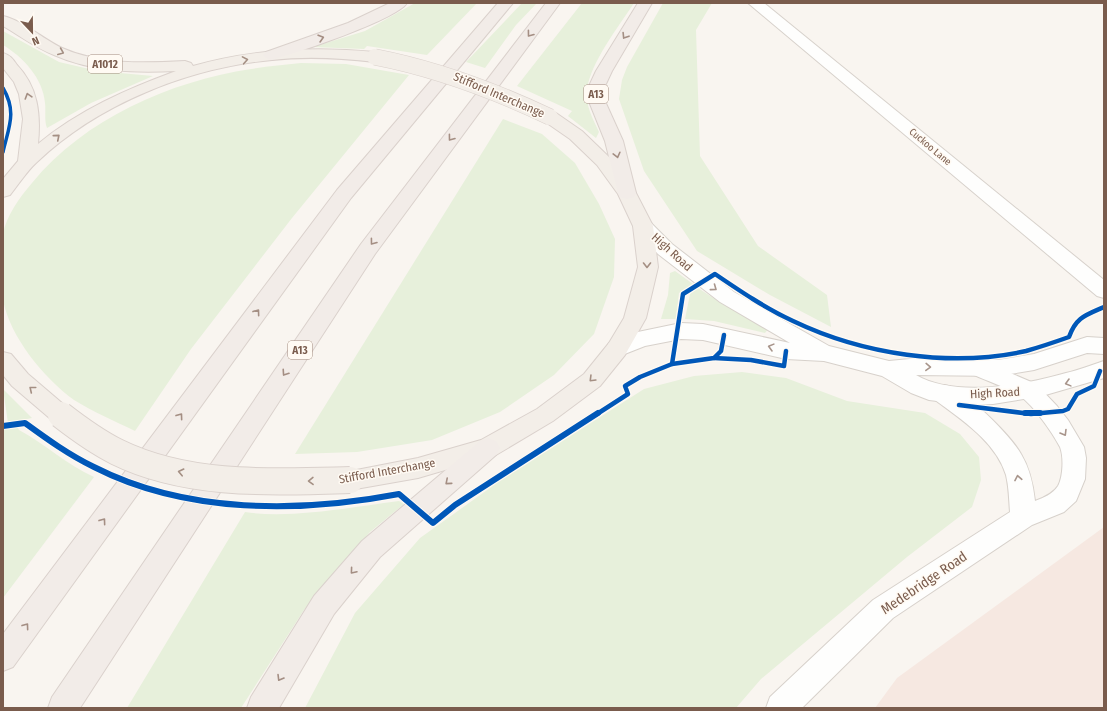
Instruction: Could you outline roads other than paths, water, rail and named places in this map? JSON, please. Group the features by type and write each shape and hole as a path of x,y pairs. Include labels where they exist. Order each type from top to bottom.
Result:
{"highway":[{"path":"271,55 346,31 378,17 400,3"},
{"path":"3,657 344,194 506,3"},
{"name":"A13","path":"63,708 368,249 553,3"},
{"name":"A13","path":"627,193 614,141 596,99 597,86 604,70 645,3"},
{"path":"262,708 324,605 372,549 488,448"}],"main road":[{"name":"A1012","path":"3,20 59,52 98,63 130,67 218,65"},
{"name":"Stifford Interchange","path":"3,191 27,162 66,130 128,95 162,81 218,65 271,55 349,54 375,57 412,63 459,76 509,97 550,117 576,135 597,156 627,193 643,226 648,267 635,318 617,349 592,380 545,415 488,448 418,468 350,480 286,482 230,480 188,474 125,457 89,437 61,415 20,380 3,360"},
{"path":"3,58 16,71 24,85 29,100 31,117 27,162"}],"street":[{"name":"Cuckoo Lane","path":"755,3 1104,291"},
{"name":"High Road","path":"643,226 665,248 727,297 824,353"},
{"name":"High Road","path":"617,349 640,339 688,331 724,336 786,351 824,353 889,369 928,391 943,394 976,395 1028,390 1070,382 1104,369"},
{"name":"High Road","path":"889,369 920,366 998,368 1034,362 1087,345 1104,346"},
{"name":"Medebridge Road","path":"781,708 883,609 1023,517 1055,504 1067,494 1073,479 1074,465 1072,447 1060,427 1049,412 1028,390 980,368"},
{"path":"943,394 984,425 1011,458 1018,475 1023,517"}]}
